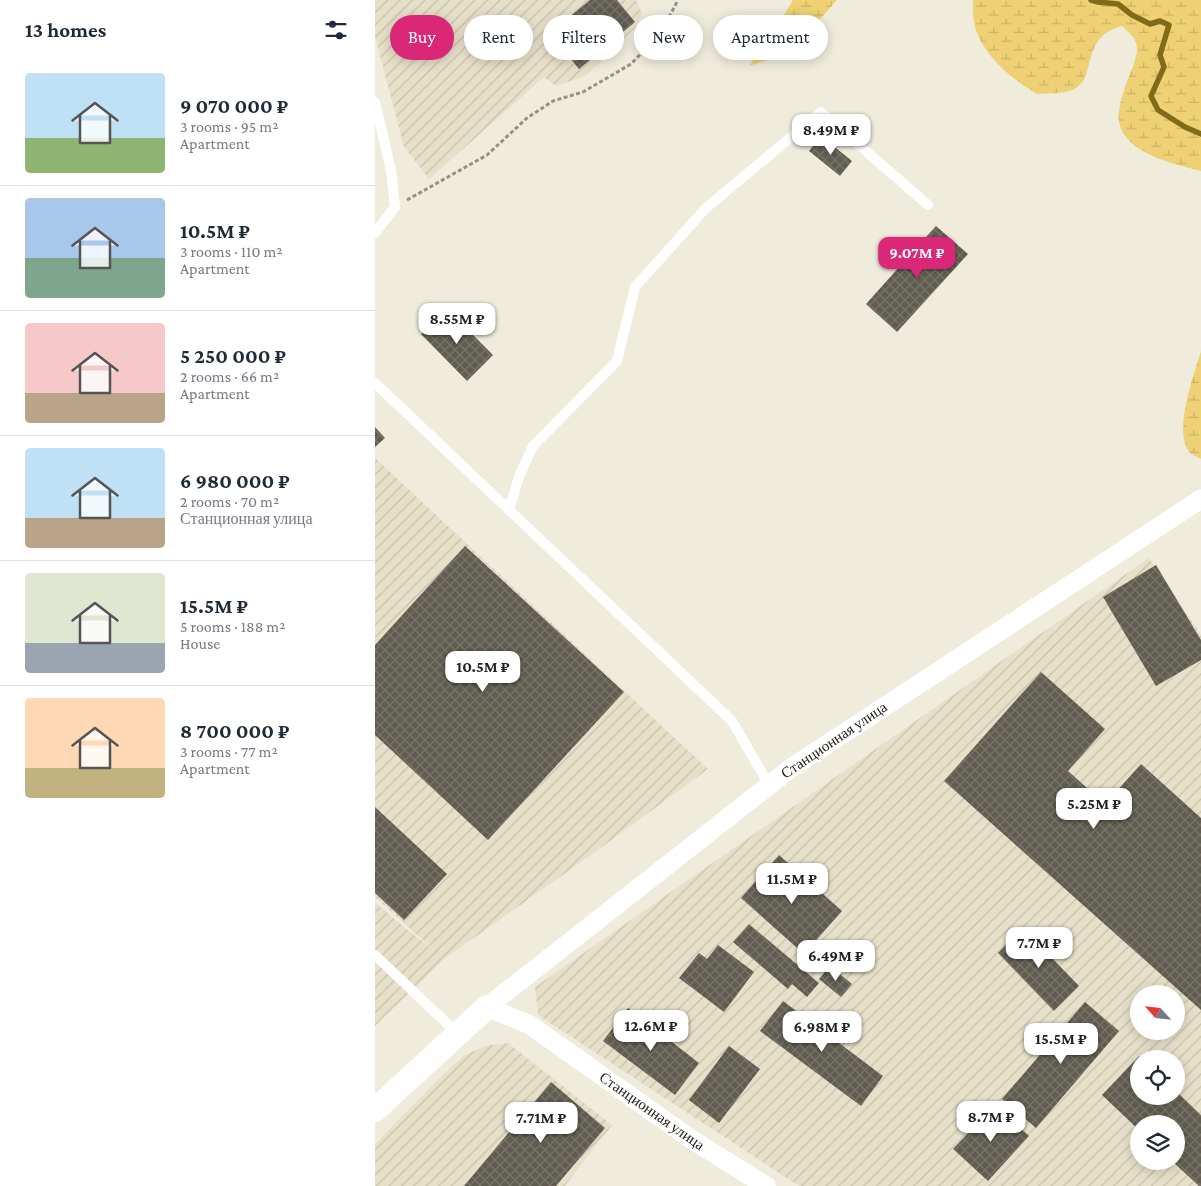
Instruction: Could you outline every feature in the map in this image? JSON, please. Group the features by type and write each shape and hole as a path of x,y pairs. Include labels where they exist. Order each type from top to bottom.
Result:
{"street":[{"name":"Станционная улица","path":"375,1110 487,1007 791,768 1201,499"},
{"name":"Станционная улица","path":"487,1007 530,1025 691,1139 765,1186"}],"lane":[{"path":"375,102 391,170 395,208 375,233"},
{"path":"509,509 520,474 533,446 617,361 635,287 706,208 821,112 928,205"},
{"path":"375,383 732,721 769,785"},
{"path":"375,955 458,1034"}],"path":[{"path":"395,208 487,155 527,118 553,101 583,92 631,64 660,34 678,0"}],"shaded area":[{"path":"375,0 636,0 642,13 641,15 634,15 634,29 624,39 624,15 543,15 543,60 602,60 585,76 556,86 544,77 429,179 404,147 375,36"},
{"path":"375,458 708,769 444,959 375,1026 375,902 435,951 375,897"},
{"path":"1149,558 1201,635 1201,1186 799,1186 538,1015 535,987"},
{"path":"508,1043 612,1125 565,1186 375,1186 375,1144 465,1055 485,1046"}],"green space":[{"path":"793,0 837,0 824,15 784,15"},
{"path":"973,0 1201,0 1201,171 1153,156 1141,150 1123,133 1119,122 1120,104 1135,62 1137,49 1134,38 1122,26 1108,31 1099,39 1094,48 1085,77 1080,85 1065,92 1037,94 1007,73 983,46 974,23"},
{"path":"753,60 767,60 749,66"},
{"path":"1201,351 1201,459 1189,452 1184,441 1183,429 1190,387"}],"building":[{"path":"590,0 617,0 634,23 624,31 624,15 572,15"},
{"path":"572,60 590,60 579,69"},
{"path":"821,136 852,161 840,176 809,151"},
{"path":"936,226 968,254 897,332 866,304"},
{"path":"447,309 493,355 467,381 421,334"},
{"path":"375,427 385,438 375,447"},
{"path":"465,546 624,692 488,840 375,735 375,645"},
{"path":"1156,565 1201,640 1201,660 1156,686 1103,597"},
{"path":"1041,672 1105,729 1068,771 1105,804 1141,764 1201,818 1201,1010 1185,996 1185,985 1173,985 944,781"},
{"path":"375,807 447,874 404,920 375,893"},
{"path":"779,855 842,911 804,954 741,898"},
{"path":"749,924 819,983 807,997 792,984 788,989 733,942"},
{"path":"1023,928 1079,986 1054,1011 998,953"},
{"path":"718,945 754,972 724,1012 679,978 699,953 707,959"},
{"path":"830,966 852,984 841,997 819,979"},
{"path":"783,1001 883,1076 861,1106 760,1031"},
{"path":"1085,1002 1119,1031 1036,1128 1002,1099"},
{"path":"628,1008 699,1063 675,1095 603,1041"},
{"path":"729,1046 760,1069 719,1123 689,1100"},
{"path":"1130,1065 1130,1105 1185,1105 1185,1100 1201,1115 1201,1186 1182,1170 1185,1170 1185,1115 1130,1115 1130,1121 1102,1095"},
{"path":"551,1082 605,1128 556,1186 464,1186"},
{"path":"995,1105 1029,1136 988,1181 953,1149"}],"waterway":[{"path":"1091,0 1118,4 1132,15 1150,24 1160,21 1169,25 1160,55 1164,67 1151,96 1158,110 1185,127 1201,134"}]}
